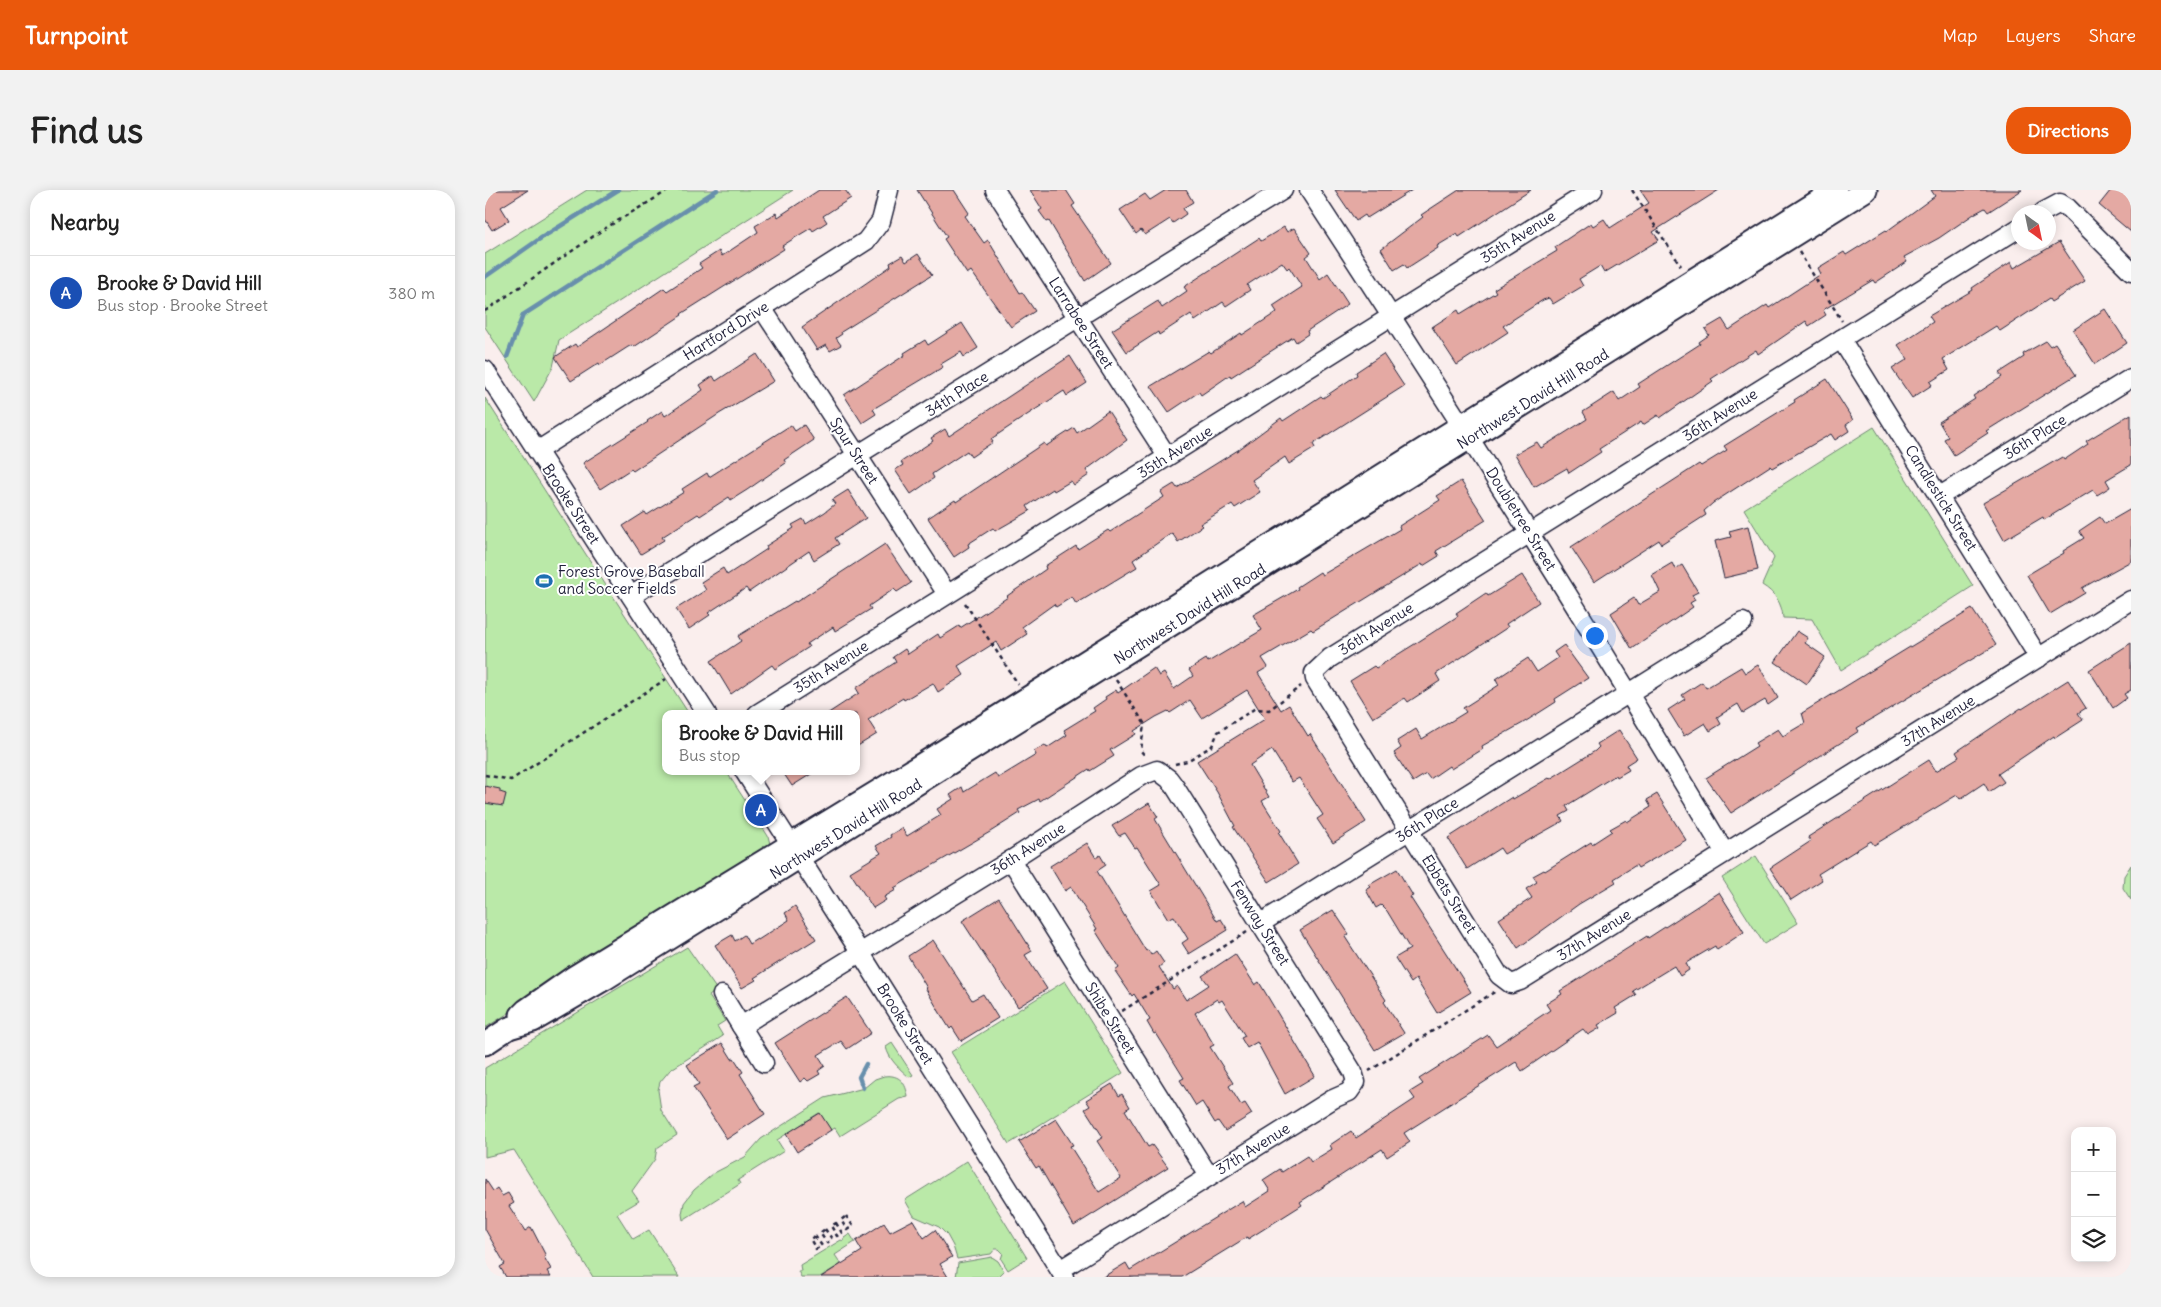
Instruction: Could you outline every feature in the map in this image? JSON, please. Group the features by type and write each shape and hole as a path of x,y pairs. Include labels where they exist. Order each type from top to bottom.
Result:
{"street":[{"name":"Hartford Drive","path":"537,451 865,241 881,221 889,190"},
{"name":"Larrabee Street","path":"995,190 1167,456"},
{"name":"34th Place","path":"631,596 1283,190"},
{"name":"Doubletree Street","path":"1309,190 1466,432 1628,692 1725,853"},
{"name":"35th Avenue","path":"763,710 1593,190"},
{"name":"Northwest David Hill Road","path":"485,1044 509,1028 526,1010 572,978 795,851 1108,666 1466,432 1691,281 1836,190"},
{"name":"Northwest David Hill Road","path":"795,851 1027,698 1789,238 1865,190"},
{"path":"2056,206 2060,204 2068,208 2131,271"},
{"name":"36th Avenue","path":"1314,672 1330,658 2011,233"},
{"name":"Spur Street","path":"762,308 857,456 952,591"},
{"name":"Candlestick Street","path":"1845,336 2039,658"},
{"name":"Brooke Street","path":"485,370 704,710"},
{"name":"36th Place","path":"1940,496 2131,378"},
{"name":"37th Avenue","path":"1511,984 1520,981 2131,600"},
{"name":"36th Place","path":"1261,923 1410,831 1628,692 1743,622"},
{"name":"Ebbets Street","path":"1314,672 1318,685 1499,975 1511,984"},
{"name":"36th Avenue","path":"741,1026 1011,860 1141,776 1157,770"},
{"name":"Fenway Street","path":"1157,770 1169,779 1175,787 1353,1072 1356,1082"},
{"name":"Brooke Street","path":"747,775 861,952 1062,1273"},
{"name":"Shibe Street","path":"1011,860 1209,1176"},
{"path":"722,995 764,1063"},
{"name":"37th Avenue","path":"1062,1273 1209,1176 1333,1099 1349,1092 1356,1082"}],"path":[{"path":"485,310 575,248 669,190"},
{"path":"1631,190 1691,281"},
{"path":"1789,238 1845,336"},
{"path":"952,591 1027,698"},
{"path":"1108,666 1144,723 1141,751 1157,770 1187,761 1212,746 1218,732 1254,709 1269,710 1295,692 1314,672"},
{"path":"485,775 511,780 679,670"},
{"path":"1110,1018 1261,923"},
{"path":"1356,1082 1375,1065 1487,995 1511,984"},
{"path":"847,1216 853,1226 847,1230 841,1220 847,1216"},
{"path":"836,1223 842,1233 837,1236 831,1226 836,1223"},
{"path":"825,1229 832,1239 827,1243 820,1233 825,1229"},
{"path":"815,1236 822,1246 816,1250 810,1240 815,1236"}],"green space":[{"path":"587,190 793,190 559,340 553,367 534,402 485,327 485,254"},
{"name":"Forest Grove Baseball and Soccer Fields","path":"485,398 686,710 662,710 662,775 729,775 768,836 770,844 765,851 485,1028"},
{"path":"1874,427 1973,586 1841,670 1812,619 1783,618 1777,599 1771,591 1762,585 1774,558 1744,509"},
{"path":"1756,856 1798,923 1764,944 1722,878"},
{"path":"2131,865 2131,900 2123,888 2124,876"},
{"path":"687,947 717,990 709,996 725,1021 717,1026 723,1036 670,1070 660,1082 658,1090 661,1110 677,1135 657,1148 655,1159 632,1191 639,1201 617,1214 633,1239 649,1230 679,1277 593,1277 514,1150 485,1157 485,1068"},
{"path":"1065,981 1123,1073 1009,1144 951,1052"},
{"path":"892,1043 913,1075 909,1077 892,1060 886,1047"},
{"path":"884,1076 898,1078 904,1084 908,1097 899,1099 840,1136 835,1128 831,1130 819,1113 777,1140 784,1151 738,1180 740,1184 683,1220 684,1203 694,1190 714,1173 745,1157 761,1139 825,1098 864,1088 875,1079"},
{"path":"967,1161 1027,1258 1008,1270 1001,1259 1003,1253 999,1249 995,1249 991,1254 957,1259 947,1235 939,1227 914,1216 905,1200"},
{"path":"850,1234 855,1242 835,1255 841,1264 820,1277 801,1277 798,1271 801,1271 800,1265 841,1240 843,1241"},
{"path":"992,1257 998,1261 1004,1271 998,1277 956,1277 958,1263"}],"building":[{"path":"485,190 528,190 501,207 509,220 492,230 485,219"},
{"path":"819,190 845,190 851,198 823,216 827,222 813,231 811,228 782,246 784,249 681,314 634,347 632,345 628,347 571,381 555,357 575,344 577,347 664,288 667,291 702,268 699,264 719,251 722,256 758,232 755,226 776,213 778,217"},
{"path":"917,190 954,190 969,213 965,216 984,243 988,240 1020,293 1022,292 1035,311 1011,327 971,271 967,274 944,239 947,237"},
{"path":"1030,190 1066,190 1075,204 1072,206 1111,263 1085,281 1049,221 1047,222 1039,211 1042,209"},
{"path":"1166,190 1186,190 1193,202 1183,208 1186,214 1173,223 1170,219 1145,235 1141,230 1136,234 1120,210 1145,194 1150,200"},
{"path":"1335,190 1412,190 1367,218 1365,215 1356,221"},
{"path":"1459,190 1531,190 1459,237 1457,234 1437,246 1438,248 1407,268 1404,264 1394,270 1381,249 1423,217 1421,215"},
{"path":"1640,190 1719,190 1653,232 1659,240 1604,273 1600,266 1579,279 1583,286 1553,304 1549,298 1543,300 1503,326 1508,332 1457,365 1432,327 1458,310 1460,314 1496,292 1494,289 1557,251 1555,247 1591,223 1593,226 1604,219 1610,228 1649,203"},
{"path":"1931,190 2022,190 1988,212 1985,208 1974,214 1939,238 1904,257 1907,262 1875,283 1873,280 1823,310 1826,315 1809,326 1806,321 1758,354 1756,350 1711,379 1713,381 1660,418 1658,415 1643,425 1641,422 1599,449 1601,452 1569,473 1567,468 1534,487 1515,454 1537,442 1541,448 1587,419 1583,412 1614,392 1619,401 1640,387 1638,384 1700,344 1699,342 1709,335 1705,329 1722,319 1729,330 1767,305 1769,308 1821,274 1818,268 1844,252 1846,255 1887,231 1935,196"},
{"path":"2111,190 2131,190 2131,232 2099,205"},
{"path":"1284,227 1287,232 1294,228 1311,253 1306,257 1320,279 1328,273 1348,304 1307,331 1308,334 1296,342 1293,337 1231,377 1230,375 1201,395 1199,392 1169,412 1151,386 1209,351 1211,353 1241,333 1242,335 1277,312 1273,306 1302,287 1289,267 1287,269 1282,262 1247,285 1250,290 1226,306 1223,302 1195,321 1191,314 1159,335 1158,332 1127,352 1112,330 1158,301 1162,308 1187,291 1184,287 1259,238 1261,241"},
{"path":"2059,242 2085,281 2051,302 2049,299 2000,331 1996,326 1943,359 1949,370 1930,382 1932,385 1912,398 1892,369 1908,359 1898,345 1933,322 1929,316 1973,290 1972,288 2011,262 2014,268 2045,250 2056,250 2056,244"},
{"path":"918,254 932,275 841,332 842,334 836,338 841,345 830,351 826,345 817,350 802,327 891,266 890,263 902,256 906,262"},
{"path":"2105,309 2127,343 2095,364 2073,330"},
{"path":"962,323 978,348 964,357 961,352 941,364 943,367 873,409 876,414 862,423 844,395 925,340 928,345"},
{"path":"2046,341 2050,346 2055,343 2076,375 1986,431 1988,433 1954,455 1944,439 1948,437 1939,422 1975,399 1973,396 2002,377 1999,373 2024,357 2023,354"},
{"path":"757,354 774,381 719,414 633,471 631,469 600,489 583,463 662,411 665,416 703,390 700,385 713,376 716,381"},
{"path":"1383,354 1404,386 1313,444 1315,448 1289,464 1285,457 1252,480 1260,492 1235,508 1232,504 1200,524 1202,526 1178,542 1172,533 1133,560 1137,567 1076,604 1072,597 1056,607 1054,604 1022,627 1027,634 1001,651 996,642 958,666 964,675 938,692 933,683 904,700 903,698 868,720 877,734 860,745 860,710 833,710 859,693 856,688 896,662 893,657 905,649 908,654 938,634 940,638 959,626 960,628 1008,597 1046,569 1045,566 1076,546 1078,549 1108,530 1110,532 1164,497 1161,492 1174,484 1177,488 1238,450 1281,418 1283,421 1321,396 1323,398 1357,375 1356,372"},
{"path":"1070,356 1087,383 1067,396 1064,391 991,439 993,442 971,457 967,451 932,474 934,478 911,494 895,470 903,465 901,462 933,441 931,438 945,429 949,436"},
{"path":"1827,379 1853,420 1846,425 1849,431 1835,440 1831,434 1772,468 1770,466 1713,503 1704,511 1706,515 1661,544 1659,540 1594,582 1571,547 1699,464 1701,466 1727,450 1724,446 1795,402 1794,400"},
{"path":"1108,411 1127,440 1086,470 1089,475 1074,485 1071,481 1054,491 1053,489 1027,506 1030,511 995,531 993,528 968,544 969,547 954,557 928,518 955,500 956,502 1044,443 1046,446 1074,428 1077,433"},
{"path":"2131,414 2131,465 2106,480 2110,487 2097,495 2093,490 2044,520 2043,517 2004,540 1983,503 2062,457 2064,460 2088,444 2086,441"},
{"path":"791,425 795,431 804,425 814,440 784,460 786,463 747,490 731,500 729,497 700,516 698,514 662,537 664,540 641,554 623,526 645,512 647,515 684,492 682,489 707,473 709,477"},
{"path":"1461,481 1486,520 1436,551 1439,556 1423,566 1422,564 1313,631 1311,629 1262,658 1268,667 1258,673 1281,710 1289,705 1308,736 1310,734 1366,822 1333,843 1317,819 1323,815 1299,778 1292,782 1272,750 1250,765 1269,797 1262,801 1281,831 1279,833 1298,864 1269,882 1233,827 1235,826 1217,792 1197,761 1265,719 1247,690 1202,718 1190,700 1170,713 1168,711 1156,717 1134,731 1136,734 1110,750 1114,756 1090,771 1089,769 1040,801 1039,799 1018,810 1020,813 990,832 894,888 896,890 884,897 886,900 873,908 850,872 881,853 876,846 891,837 890,835 902,828 907,836 941,815 937,809 953,799 950,795 962,787 964,792 995,773 998,778 1036,755 1034,751 1045,745 1047,748 1067,735 1064,730 1095,711 1093,708 1106,699 1105,697 1116,690 1118,693 1154,668 1159,676 1164,673 1174,689 1193,676 1189,670 1206,659 1208,662 1262,630 1253,615 1298,589 1297,587 1320,572 1322,575 1400,529 1399,526 1440,500 1437,496"},
{"path":"848,490 866,518 835,538 839,544 814,560 809,551 749,592 746,588 708,613 710,615 689,629 676,609 706,590 701,582 723,568 727,575 767,549 766,546 794,528 792,525 803,519 806,524 825,512 835,504 832,500"},
{"path":"2131,509 2131,561 2082,588 2085,593 2050,614 2027,575 2064,553 2063,551 2084,538 2079,531 2100,517 2105,524"},
{"path":"1748,526 1758,570 1724,578 1715,541 1731,537 1729,531"},
{"path":"885,544 911,583 897,592 894,589 869,606 871,609 835,631 833,627 807,644 809,647 775,669 772,665 731,694 711,661 741,641 738,636 796,602"},
{"path":"1672,563 1675,569 1682,565 1698,592 1692,595 1695,600 1690,603 1693,607 1632,649 1611,613 1634,598 1638,605 1660,592 1652,575"},
{"path":"1522,575 1539,602 1506,624 1508,627 1436,674 1440,681 1408,702 1405,698 1373,718 1350,681 1374,666 1376,668 1418,642 1458,616 1456,613 1486,593 1488,596"},
{"path":"1972,609 1996,645 1857,728 1859,731 1731,813 1706,778 1757,746 1755,743 1778,729 1783,736 1805,723 1802,713"},
{"path":"1797,631 1808,638 1805,643 1825,657 1807,684 1775,662"},
{"path":"2131,643 2131,690 2124,694 2127,698 2113,708 2089,670"},
{"path":"1564,645 1588,678 1555,699 1556,702 1482,746 1483,749 1451,769 1449,766 1430,779 1426,774 1413,782 1394,753 1401,748 1397,741 1416,729 1422,739 1466,712 1463,708 1499,685 1496,679 1528,658 1537,672 1558,658 1554,652"},
{"path":"1758,665 1778,698 1768,705 1765,700 1743,713 1738,704 1717,717 1721,724 1710,731 1705,723 1684,736 1668,710 1685,699 1682,695 1702,682 1706,688 1741,667 1745,673"},
{"path":"2068,680 2086,708 2078,713 2083,720 2055,738 2054,736 1998,774 2004,782 1989,792 1984,783 1960,799 1957,795 1874,845 1871,841 1818,874 1822,880 1791,900 1770,868 1811,841 1808,837 1929,760 1936,771 1959,757 1956,752 2021,708"},
{"path":"1619,730 1637,758 1626,765 1629,770 1617,777 1616,775 1566,806 1569,811 1560,816 1563,821 1504,854 1500,848 1467,869 1448,838 1512,797 1513,799 1550,779 1595,751 1599,747 1597,744"},
{"path":"785,775 810,775 792,786"},
{"path":"485,786 500,789 500,792 506,794 503,806 485,803"},
{"path":"1657,794 1686,840 1638,868 1636,865 1614,879 1616,882 1579,904 1518,948 1499,919 1532,898 1526,889 1537,882 1533,876 1545,871 1591,842 1592,844 1612,831 1610,829 1626,820 1627,822 1651,807 1647,800"},
{"path":"1149,803 1158,817 1155,819 1217,921 1221,919 1228,930 1189,954 1182,943 1188,939 1174,916 1168,919 1151,891 1161,885 1137,847 1135,848 1125,833 1119,836 1112,826"},
{"path":"1087,843 1096,858 1100,855 1106,865 1097,871 1146,951 1148,950 1151,955 1156,951 1164,963 1159,967 1173,989 1177,986 1186,1000 1209,985 1202,976 1235,954 1255,985 1259,982 1315,1076 1285,1094 1257,1042 1247,1048 1241,1038 1245,1036 1222,1000 1219,1002 1217,999 1195,1013 1214,1045 1210,1047 1233,1083 1229,1086 1241,1105 1245,1103 1252,1114 1225,1131 1218,1121 1215,1123 1202,1102 1196,1106 1180,1080 1184,1078 1147,1022 1150,1020 1134,994 1132,996 1115,971 1119,968 1095,930 1097,929 1071,887 1065,891 1050,866"},
{"path":"1397,869 1413,896 1410,897 1471,992 1437,1013 1416,979 1411,983 1395,958 1410,949 1387,911 1381,905 1376,908 1366,890 1371,887 1369,885"},
{"path":"1719,892 1744,932 1717,950 1715,946 1686,963 1689,970 1680,976 1674,966 1633,991 1636,995 1615,1008 1618,1013 1598,1025 1600,1028 1588,1035 1583,1029 1522,1071 1516,1062 1404,1133 1410,1142 1387,1157 1382,1149 1300,1202 1302,1205 1182,1277 1103,1277 1126,1263 1130,1270 1242,1201 1245,1207 1270,1191 1263,1180 1280,1169 1282,1172 1307,1156 1311,1162 1332,1149 1330,1145 1351,1131 1356,1138 1415,1099 1410,1092 1423,1084 1419,1079 1488,1035 1496,1046 1550,1010 1546,1004 1562,994 1560,991 1647,936 1648,938"},
{"path":"999,898 1032,951 1025,955 1047,989 1018,1007 962,921"},
{"path":"795,906 816,939 754,978 756,980 742,988 715,945 732,935 735,941 744,935 749,944 758,940 789,920 785,913"},
{"path":"1333,910 1349,934 1345,937 1386,1000 1384,1002 1404,1033 1375,1050 1300,930"},
{"path":"933,940 972,1000 983,994 998,1018 961,1041 952,1027 950,1029 943,1018 908,956"},
{"path":"847,997 871,1033 847,1049 841,1041 818,1055 825,1066 818,1071 820,1074 808,1081 805,1078 800,1082 775,1043"},
{"path":"722,1043 743,1072 740,1074 765,1114 727,1139 693,1087 699,1084 687,1065"},
{"path":"1112,1084 1119,1096 1122,1094 1130,1107 1125,1110 1148,1147 1152,1145 1168,1167 1074,1226 1039,1166 1036,1168 1019,1142 1056,1119 1073,1145 1070,1146 1099,1192 1121,1178 1097,1141 1103,1137 1085,1109 1090,1106 1086,1100"},
{"path":"820,1113 831,1130 797,1152 786,1134"},
{"path":"485,1179 493,1191 497,1188 502,1196 508,1193 514,1203 509,1206 525,1231 531,1227 546,1256 544,1257 551,1269 547,1271 551,1277 506,1277 500,1267 505,1264 485,1229"},
{"path":"913,1220 924,1238 935,1230 952,1257 940,1264 948,1277 821,1277 862,1251 856,1241 884,1223 890,1232"}],"waterway":[{"path":"485,277 538,240 618,190"},
{"path":"507,357 523,315 717,190"},
{"path":"863,1088 859,1077 866,1064"}],"place":[{"name":"Forest Grove Baseball and Soccer Fields","path":"544,581"},
{"name":"Brooke & David Hill","path":"761,810"}]}
